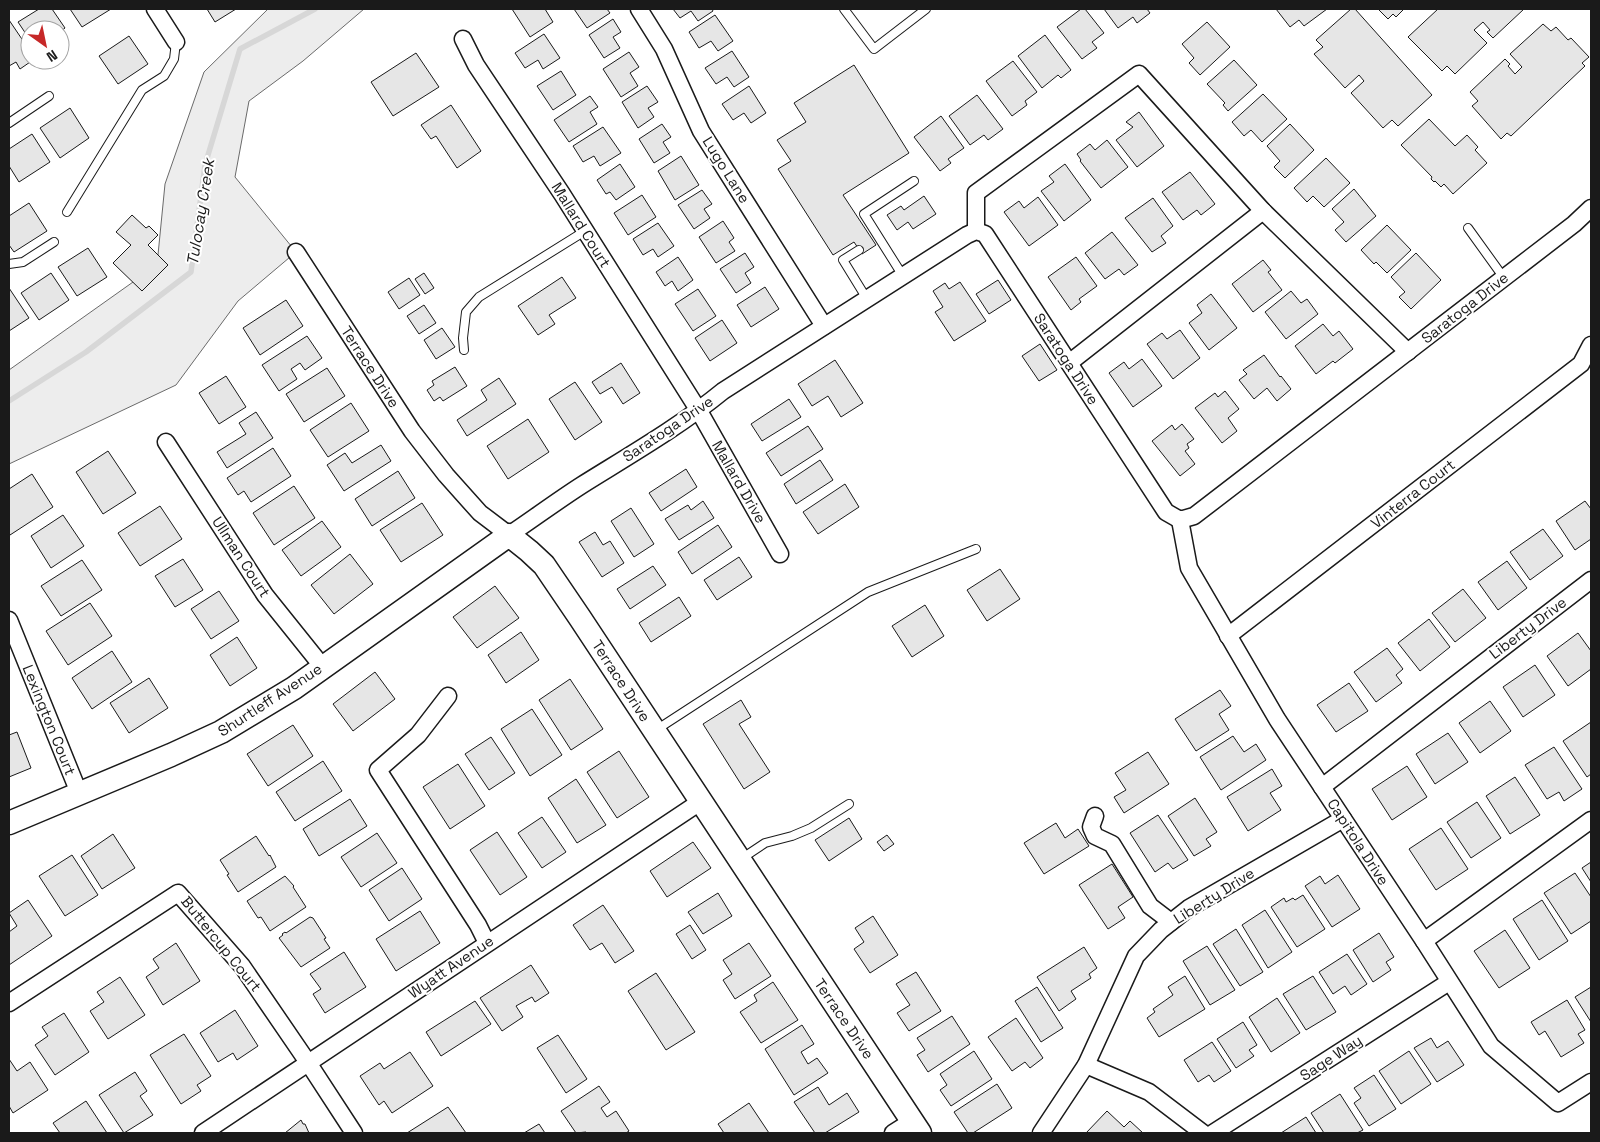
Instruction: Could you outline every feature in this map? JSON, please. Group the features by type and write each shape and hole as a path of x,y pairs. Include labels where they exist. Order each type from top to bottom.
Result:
{"street":[{"path":"155,9 176,42"},
{"name":"Lugo Lane","path":"639,9 664,49 702,131 824,326"},
{"name":"Mallard Court","path":"463,39 476,65 699,411"},
{"path":"976,231 976,193 1139,74 1263,211 1408,352"},
{"name":"Saratoga Drive","path":"509,536 580,486 699,411 723,391 976,231 985,234 1166,512 1180,520 1194,516 1574,224 1591,208"},
{"path":"1069,363 1263,211"},
{"name":"Terrace Drive","path":"296,252 412,431 446,475 480,513 544,565 603,651 700,802 916,1127"},
{"name":"Vinterra Court","path":"1228,636 1581,364 1591,345"},
{"name":"Mallard Drive","path":"699,411 780,554"},
{"name":"Ullman Court","path":"166,442 265,595 322,666"},
{"name":"Capitola Drive","path":"1180,520 1189,568 1277,719 1491,1046 1558,1103 1591,1082"},
{"name":"Shurtleff Avenue","path":"9,823 221,732 294,688 322,666 509,536"},
{"name":"Liberty Drive","path":"1322,786 1591,580"},
{"name":"Lexington Court","path":"9,620 79,793"},
{"path":"448,696 418,735 378,770 478,925 487,943"},
{"name":"Wyatt Avenue","path":"203,1133 700,802"},
{"path":"1095,816 1091,827 1095,836 1112,844 1150,906 1171,922"},
{"name":"Liberty Drive","path":"1041,1133 1086,1065 1136,956 1161,930 1189,908 1343,819"},
{"path":"1424,941 1591,820"},
{"name":"Buttercup Court","path":"9,1003 178,893 242,966 309,1064"},
{"name":"Sage Way","path":"1213,1133 1449,982"},
{"path":"309,1064 354,1133"},
{"path":"1086,1065 1148,1092 1203,1133"},
{"path":"893,1133 916,1127"}],"lane":[{"path":"844,9 874,49 926,9"},
{"path":"67,212 142,90 164,76 174,59 176,42"},
{"path":"9,124 49,96"},
{"path":"904,276 876,239 864,214 914,181"},
{"path":"1468,228 1504,278"},
{"path":"464,350 463,338 466,312 479,298 584,231"},
{"path":"9,264 23,262 54,242"},
{"path":"859,250 843,260 867,299"},
{"path":"654,731 868,592 976,549"},
{"path":"739,860 766,844 811,828 849,804"}],"shaded area":[{"path":"268,9 364,9 303,61 249,101 235,177 296,252 238,301 176,385 9,464 9,370 157,265 165,184 204,72"}],"building":[{"path":"39,9 52,9 60,20 21,20"},
{"path":"70,9 111,9 82,27"},
{"path":"207,9 236,9 215,22"},
{"path":"512,9 545,9 553,22 530,37"},
{"path":"574,9 607,9 610,13 587,28"},
{"path":"673,9 712,9 713,11 698,21 691,11 680,18"},
{"path":"1081,9 1085,9 1104,33 1092,42 1097,48 1082,59 1057,27"},
{"path":"1104,9 1147,9 1150,13 1137,23 1133,17 1118,28"},
{"path":"1276,9 1327,9 1304,26 1299,20 1290,27"},
{"path":"1351,9 1355,9 1432,95 1398,126 1392,120 1383,128 1351,93 1364,81 1359,75 1345,88 1314,54 1323,47 1316,40"},
{"path":"1378,9 1404,9 1396,17 1393,14 1388,19"},
{"path":"1438,9 1524,9 1493,38 1487,32 1490,30 1483,22 1474,30 1487,43 1455,74 1447,66 1442,71 1408,37"},
{"path":"715,15 733,41 718,51 711,41 699,48 689,32"},
{"path":"613,19 621,32 613,37 620,48 604,58 589,35"},
{"path":"9,20 20,36 20,69 16,62 9,66"},
{"path":"1207,22 1230,47 1200,75 1189,63 1194,58 1182,44"},
{"path":"1543,24 1551,31 1556,27 1568,40 1571,38 1589,57 1582,63 1585,66 1511,136 1507,133 1501,139 1472,106 1478,101 1470,92 1505,59 1515,74 1522,67 1510,54"},
{"path":"544,34 560,58 543,69 538,60 525,68 515,53"},
{"path":"1045,35 1071,70 1061,78 1058,75 1042,88 1018,56"},
{"path":"129,36 148,64 118,84 99,56"},
{"path":"732,51 749,77 734,87 727,77 716,84 705,68"},
{"path":"629,52 639,67 630,73 638,86 621,97 603,69"},
{"path":"416,53 439,87 393,116 371,82"},
{"path":"1234,60 1257,85 1228,111 1223,105 1225,103 1207,84"},
{"path":"1013,61 1037,92 1025,101 1027,105 1012,116 986,81"},
{"path":"854,65 909,153 843,195 876,245 862,254 854,242 833,255 778,169 791,161 777,140 806,122 794,103"},
{"path":"561,71 576,95 553,110 537,86"},
{"path":"647,86 658,102 648,108 654,117 638,128 622,102"},
{"path":"749,86 766,113 751,123 744,113 733,120 722,104"},
{"path":"1263,94 1287,119 1262,142 1251,130 1244,136 1232,122"},
{"path":"977,95 1003,129 988,140 984,135 970,145 949,116"},
{"path":"590,96 598,107 590,112 597,124 569,142 554,120"},
{"path":"451,105 481,151 457,168 436,136 431,139 421,125"},
{"path":"70,108 89,138 60,158 40,128"},
{"path":"1139,112 1164,146 1137,167 1116,140 1133,127 1126,122"},
{"path":"941,116 964,148 948,159 951,163 940,171 914,137"},
{"path":"1429,119 1455,146 1467,135 1478,147 1475,150 1487,163 1453,194 1444,184 1441,187 1434,182 1431,179 1432,177 1401,145"},
{"path":"662,124 671,137 663,142 670,153 654,163 639,139"},
{"path":"1290,124 1314,150 1285,178 1274,167 1280,161 1267,146"},
{"path":"603,127 621,153 600,166 594,156 583,162 573,146"},
{"path":"32,134 50,162 19,182 9,166 9,149"},
{"path":"1107,140 1128,167 1101,188 1080,161 1077,154 1090,144 1095,150"},
{"path":"681,156 699,185 675,200 658,171"},
{"path":"1326,158 1350,183 1324,207 1313,196 1307,202 1294,188"},
{"path":"620,164 635,187 616,200 610,192 606,194 597,180"},
{"path":"1065,164 1091,200 1064,221 1041,191 1054,182 1049,176"},
{"path":"1190,172 1215,204 1201,215 1197,210 1183,220 1162,192"},
{"path":"1354,189 1376,216 1346,242 1335,230 1344,222 1332,209"},
{"path":"702,190 712,204 704,209 710,218 694,229 678,205"},
{"path":"642,195 656,217 628,235 614,213"},
{"path":"924,196 936,214 913,229 908,222 897,230 887,215 901,206 904,210"},
{"path":"1038,197 1058,225 1029,246 1004,212 1019,201 1024,208"},
{"path":"1153,198 1173,226 1161,236 1166,243 1152,252 1125,218"},
{"path":"29,203 47,231 14,252 9,245 9,216"},
{"path":"132,215 146,228 149,226 158,235 148,245 168,265 142,291 113,263 131,245 116,232"},
{"path":"723,221 734,238 729,242 735,251 716,263 699,237"},
{"path":"658,223 674,246 658,257 653,249 643,255 633,239"},
{"path":"1387,225 1411,250 1387,273 1376,262 1374,264 1361,250"},
{"path":"1112,232 1138,265 1124,275 1119,269 1105,279 1085,253"},
{"path":"88,248 107,277 77,296 58,267"},
{"path":"745,253 754,267 745,273 751,283 736,293 720,269"},
{"path":"1416,253 1441,280 1411,309 1399,297 1405,292 1391,277"},
{"path":"678,257 693,280 678,291 672,281 665,286 656,272"},
{"path":"1076,257 1097,286 1079,299 1081,302 1071,310 1048,277"},
{"path":"1263,260 1271,270 1268,272 1282,290 1253,312 1232,284"},
{"path":"51,273 69,300 39,320 21,293"},
{"path":"424,273 434,288 425,294 415,279"},
{"path":"562,277 576,298 549,315 555,324 538,335 518,306"},
{"path":"409,278 420,295 399,309 388,292"},
{"path":"998,280 1011,300 989,314 976,294"},
{"path":"960,282 986,321 954,341 935,312 943,307 933,291 945,283 949,289"},
{"path":"765,287 779,309 751,327 737,305"},
{"path":"9,288 29,318 9,331"},
{"path":"698,289 716,316 693,331 675,304"},
{"path":"1291,291 1301,303 1307,299 1318,314 1286,339 1265,312"},
{"path":"1211,294 1237,328 1209,350 1189,323 1202,313 1197,305"},
{"path":"286,300 303,326 260,355 243,328"},
{"path":"424,305 436,323 419,334 407,316"},
{"path":"722,320 737,343 710,361 695,338"},
{"path":"1323,324 1333,336 1339,331 1353,349 1335,363 1333,361 1316,374 1295,346"},
{"path":"442,328 455,347 436,359 424,340"},
{"path":"1180,330 1200,358 1173,379 1147,344 1162,333 1167,339"},
{"path":"307,336 322,358 305,370 300,363 291,369 297,379 279,391 262,365"},
{"path":"1040,344 1057,370 1039,381 1022,356"},
{"path":"1264,355 1291,389 1277,401 1267,388 1254,399 1239,380 1247,374 1243,370"},
{"path":"1142,359 1162,386 1133,407 1109,373 1124,362 1129,369"},
{"path":"835,360 863,403 841,417 828,396 812,406 798,384"},
{"path":"621,363 640,393 623,404 612,387 600,394 592,382"},
{"path":"455,367 467,386 443,401 440,397 434,401 427,390 434,385 432,381"},
{"path":"327,368 345,396 304,422 286,394"},
{"path":"226,376 246,407 219,424 199,393"},
{"path":"499,378 516,404 467,436 457,420 487,400 481,390"},
{"path":"575,382 602,422 575,440 549,399"},
{"path":"1225,391 1239,409 1228,418 1237,431 1222,443 1195,408 1215,393 1218,397"},
{"path":"789,399 801,417 762,441 751,424"},
{"path":"351,403 369,431 328,457 310,430"},
{"path":"256,412 273,438 227,468 217,452 246,434 239,423"},
{"path":"528,419 549,452 508,479 487,446"},
{"path":"1182,424 1194,439 1187,444 1189,448 1185,451 1195,464 1180,476 1152,441 1172,425 1175,430"},
{"path":"808,426 823,449 781,476 766,453"},
{"path":"381,445 391,461 344,491 327,465 345,453 352,463"},
{"path":"273,448 291,476 251,502 244,491 238,495 227,478"},
{"path":"108,451 136,493 103,514 76,472"},
{"path":"820,460 833,480 796,504 784,484"},
{"path":"686,469 697,487 661,511 649,493"},
{"path":"398,471 415,498 372,526 355,499"},
{"path":"32,474 53,507 10,535 9,489"},
{"path":"845,484 859,507 818,534 803,512"},
{"path":"294,486 315,518 274,545 253,513"},
{"path":"703,501 714,518 679,540 665,519 688,505 691,510"},
{"path":"1585,501 1591,509 1591,539 1575,550 1556,521"},
{"path":"422,503 443,535 401,562 380,530"},
{"path":"160,506 182,539 140,566 118,533"},
{"path":"631,508 654,544 634,557 611,521"},
{"path":"63,515 84,546 51,568 31,536"},
{"path":"322,521 341,547 301,576 282,550"},
{"path":"718,525 732,547 692,574 678,552"},
{"path":"1543,529 1563,556 1530,580 1510,552"},
{"path":"595,532 603,545 610,541 624,563 602,577 579,542"},
{"path":"350,554 373,584 334,614 311,585"},
{"path":"739,557 752,577 717,600 704,580"},
{"path":"183,559 203,590 175,607 155,576"},
{"path":"82,560 102,590 61,616 41,586"},
{"path":"1507,561 1527,588 1498,610 1478,582"},
{"path":"653,566 666,585 630,609 617,589"},
{"path":"1000,569 1020,599 987,621 967,590"},
{"path":"495,586 519,618 477,648 453,617"},
{"path":"1463,589 1486,618 1455,642 1432,613"},
{"path":"219,591 239,621 211,639 191,609"},
{"path":"679,597 691,616 651,642 639,623"},
{"path":"90,603 112,636 68,665 46,631"},
{"path":"925,605 944,636 912,657 892,626"},
{"path":"1429,619 1450,647 1420,671 1398,643"},
{"path":"521,632 539,660 506,683 488,655"},
{"path":"1578,633 1591,651 1591,669 1568,686 1547,656"},
{"path":"237,637 257,668 230,686 210,655"},
{"path":"1387,648 1403,669 1396,675 1402,683 1376,702 1354,672"},
{"path":"112,651 132,682 92,709 72,678"},
{"path":"1535,665 1555,695 1523,717 1503,687"},
{"path":"375,672 395,699 353,731 333,704"},
{"path":"149,678 168,708 129,733 110,703"},
{"path":"570,679 603,729 571,750 539,700"},
{"path":"1349,683 1368,711 1336,732 1317,705"},
{"path":"1220,690 1231,706 1219,714 1229,730 1196,751 1175,719"},
{"path":"741,700 751,717 739,724 770,772 744,789 703,724"},
{"path":"1490,701 1511,731 1480,753 1459,723"},
{"path":"532,709 562,755 530,776 501,729"},
{"path":"1591,722 1591,774 1587,777 1563,741"},
{"path":"293,725 313,756 268,786 247,754"},
{"path":"17,732 31,768 9,777 9,735"},
{"path":"1448,733 1468,762 1435,784 1416,754"},
{"path":"1233,736 1244,752 1256,744 1266,760 1221,790 1200,757"},
{"path":"491,737 515,773 489,790 465,754"},
{"path":"1554,747 1582,789 1564,801 1559,792 1547,799 1525,765"},
{"path":"619,751 649,797 617,818 587,772"},
{"path":"1148,752 1169,784 1124,813 1114,797 1126,790 1115,773"},
{"path":"323,761 342,791 295,821 276,792"},
{"path":"458,764 485,806 450,829 423,787"},
{"path":"1407,766 1427,797 1392,820 1372,789"},
{"path":"1272,769 1282,786 1270,793 1281,810 1248,831 1227,797"},
{"path":"1515,777 1540,815 1510,834 1486,796"},
{"path":"576,779 606,825 577,843 548,798"},
{"path":"1195,798 1217,832 1206,839 1211,846 1194,856 1168,816"},
{"path":"350,799 367,826 319,856 303,829"},
{"path":"1477,802 1501,838 1471,858 1447,822"},
{"path":"1158,815 1188,860 1173,869 1168,863 1155,872 1130,833"},
{"path":"542,817 566,852 542,868 518,833"},
{"path":"849,818 862,839 829,861 815,840"},
{"path":"1056,823 1065,838 1078,829 1089,846 1044,874 1024,843"},
{"path":"1441,828 1468,869 1436,890 1409,849"},
{"path":"497,832 527,877 500,895 470,850"},
{"path":"377,833 397,863 361,887 341,857"},
{"path":"113,834 135,868 102,889 81,856"},
{"path":"887,835 894,844 884,851 877,842"},
{"path":"256,836 276,867 238,892 220,860"},
{"path":"693,842 711,868 667,897 650,871"},
{"path":"72,855 98,895 65,916 39,876"},
{"path":"1591,862 1591,882 1582,868"},
{"path":"1112,864 1133,897 1118,907 1125,918 1108,929 1079,885"},
{"path":"402,868 422,899 389,921 369,890"},
{"path":"1575,873 1591,897 1591,921 1571,934 1544,893"},
{"path":"1338,875 1360,909 1332,927 1305,886 1320,876 1325,884"},
{"path":"285,876 294,886 306,907 270,931 261,917 258,918 247,901"},
{"path":"718,893 732,916 703,934 688,912"},
{"path":"1303,895 1325,929 1297,947 1271,907 1284,898 1286,902 1293,898 1295,900"},
{"path":"28,900 52,936 9,965 9,932 17,926 9,913"},
{"path":"1542,900 1568,941 1539,960 1513,919"},
{"path":"603,905 634,951 615,963 602,943 590,950 573,925"},
{"path":"1265,910 1292,952 1268,968 1242,925"},
{"path":"420,911 440,943 396,971 376,939"},
{"path":"873,916 898,955 870,973 854,949 864,942 855,928"},
{"path":"310,917 313,918 326,938 324,939 330,948 301,967 279,938 282,934"},
{"path":"690,925 706,950 692,959 676,934"},
{"path":"1236,929 1263,972 1240,986 1213,944"},
{"path":"1505,930 1530,968 1499,988 1474,951"},
{"path":"1379,933 1394,957 1386,962 1391,970 1373,982 1353,950"},
{"path":"176,943 200,981 163,1005 146,977 159,968 153,959"},
{"path":"749,943 771,976 735,999 723,980 732,974 723,960"},
{"path":"1207,946 1235,990 1210,1005 1183,961"},
{"path":"1084,947 1097,968 1089,974 1091,978 1071,991 1076,999 1059,1011 1037,977"},
{"path":"344,952 366,987 325,1013 313,994 321,989 310,974"},
{"path":"1347,954 1367,984 1351,995 1345,986 1333,994 1319,972"},
{"path":"531,965 549,993 535,1002 532,997 516,1006 523,1017 502,1031 480,998"},
{"path":"916,972 941,1011 909,1031 897,1013 910,1005 896,984"},
{"path":"656,973 695,1032 666,1050 628,991"},
{"path":"1185,976 1205,1009 1159,1037 1147,1018 1155,1012 1153,1009 1173,995 1168,987"},
{"path":"1313,976 1336,1012 1306,1030 1283,994"},
{"path":"120,977 145,1015 108,1039 90,1011 104,1002 97,992"},
{"path":"773,982 798,1020 761,1043 740,1012 757,1001 754,995"},
{"path":"1037,987 1063,1028 1041,1042 1015,1001"},
{"path":"1591,987 1591,1022 1575,997"},
{"path":"1277,998 1300,1033 1271,1052 1249,1017"},
{"path":"1567,1000 1585,1030 1578,1034 1584,1043 1561,1057 1545,1031 1539,1035 1531,1022"},
{"path":"475,1001 491,1024 441,1056 426,1032"},
{"path":"235,1010 258,1046 237,1060 233,1053 218,1062 200,1033"},
{"path":"64,1013 89,1052 55,1075 35,1045 48,1036 42,1027"},
{"path":"952,1016 970,1044 928,1072 917,1055 925,1050 917,1038"},
{"path":"1016,1018 1043,1058 1030,1068 1025,1062 1012,1071 988,1037"},
{"path":"1243,1022 1257,1045 1249,1050 1254,1056 1236,1068 1217,1039"},
{"path":"802,1025 814,1044 801,1052 808,1064 817,1058 828,1073 794,1095 765,1049"},
{"path":"184,1034 211,1076 197,1085 201,1091 181,1104 150,1055"},
{"path":"558,1035 587,1079 566,1093 537,1048"},
{"path":"1431,1038 1437,1048 1448,1041 1464,1065 1437,1082 1414,1048"},
{"path":"1212,1042 1231,1071 1214,1082 1209,1075 1198,1082 1184,1060"},
{"path":"974,1051 992,1079 951,1106 940,1090 947,1085 940,1074"},
{"path":"1409,1051 1431,1084 1401,1104 1379,1071"},
{"path":"410,1052 433,1086 392,1113 384,1101 379,1105 360,1076 380,1063 384,1069"},
{"path":"9,1059 17,1071 30,1062 48,1090 13,1113 9,1106"},
{"path":"135,1072 147,1091 140,1096 153,1115 124,1133 99,1095"},
{"path":"1374,1075 1396,1109 1369,1126 1354,1103 1361,1098 1354,1088"},
{"path":"997,1084 1012,1108 973,1133 968,1133 954,1112"},
{"path":"599,1086 610,1102 601,1108 607,1117 616,1111 629,1131 626,1133 576,1133 561,1111"},
{"path":"818,1087 829,1105 847,1093 859,1112 825,1133 815,1133 794,1102"},
{"path":"1340,1094 1363,1130 1357,1133 1324,1133 1311,1113"},
{"path":"86,1101 107,1133 60,1133 53,1123"},
{"path":"749,1103 769,1133 724,1133 718,1124"},
{"path":"448,1107 466,1133 407,1133"},
{"path":"1107,1111 1124,1127 1130,1121 1143,1133 1086,1133"},
{"path":"1306,1117 1316,1133 1281,1133"},
{"path":"301,1120 309,1133 285,1133"},
{"path":"539,1124 545,1133 524,1133"}],"waterway":[{"name":"Tulocay Creek","path":"9,401 86,352 191,272 205,165 240,49 315,9"}]}
